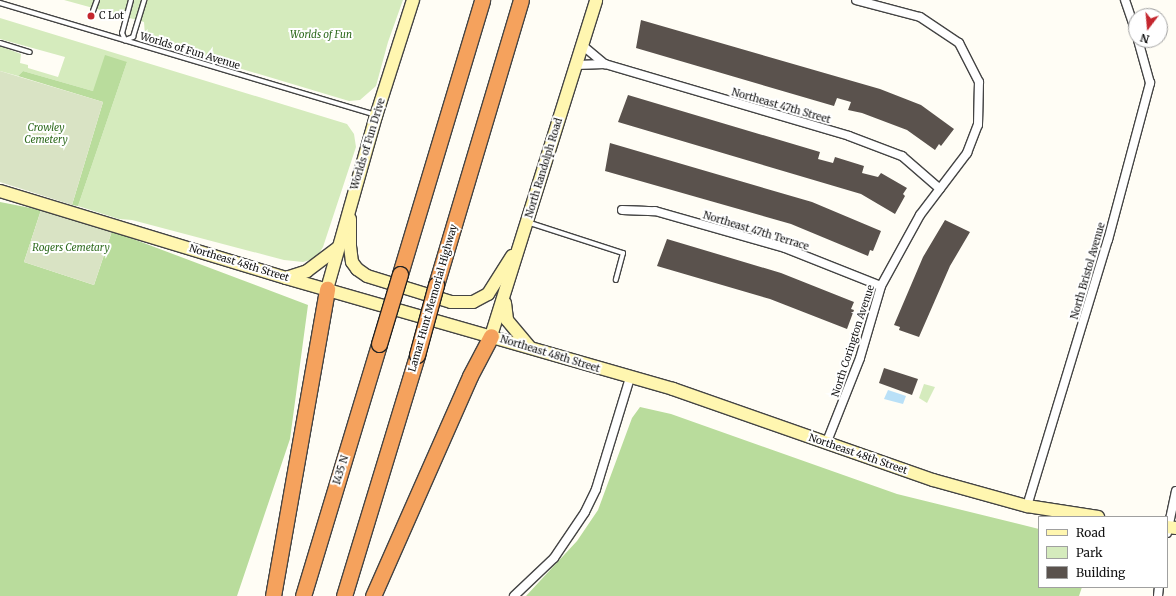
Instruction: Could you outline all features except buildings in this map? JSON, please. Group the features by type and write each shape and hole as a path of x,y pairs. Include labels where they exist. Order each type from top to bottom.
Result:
{"highway":[{"name":"I435 N","path":"303,596 482,0"},
{"name":"Lamar Hunt Memorial Highway","path":"344,596 417,355 436,285 521,0"},
{"path":"273,596 327,289"},
{"path":"373,596 470,376 491,336"}],"street":[{"name":"Worlds of Fun Drive","path":"327,289 350,202 412,0"},
{"name":"North Randolph Road","path":"491,336 505,300 527,222 596,0"},
{"name":"North Corington Avenue","path":"826,444 860,358 881,286 920,215 967,153 978,125 980,82 959,42 920,17 856,0"},
{"name":"Northeast 47th Street","path":"582,45 605,64"},
{"name":"North Bristol Avenue","path":"1027,506 1108,240 1150,83 1140,48"},
{"name":"Northeast 47th Street","path":"576,66 605,64 849,136 902,156 940,189"},
{"name":"Northeast 48th Street","path":"0,191 286,278 530,347 630,378 673,389 826,444 933,480 1027,506 1092,516"},
{"path":"350,202 350,246 352,262 357,269 367,276 451,302 473,302 488,294 522,239"},
{"name":"Northeast 47th Terrace","path":"622,210 655,211 785,248 881,286"},
{"path":"286,278 307,271 338,248"},
{"path":"505,300 507,320 530,347"},
{"path":"514,596 554,558 585,512 596,489 630,378"},
{"path":"1169,529 1176,491"}],"lane":[{"path":"93,11 97,0"},
{"path":"131,0 122,32 125,40 133,37 144,0"},
{"name":"Worlds of Fun Avenue","path":"0,3 7,2 125,40 376,116"},
{"path":"0,43 30,52"},
{"path":"527,222 623,252 616,280"}],"green space":[{"name":"Worlds of Fun","path":"64,0 403,0 388,42 376,86 360,100 349,101 165,46 145,36 144,22"},
{"path":"0,18 347,124 354,134 356,147 323,247 316,258 303,262 284,260 132,220 119,219 78,206 127,62 93,91 23,71 18,76 0,71 0,46 21,54 20,63 28,65 28,68 58,77 65,57 0,39"},
{"path":"105,55 127,62 78,206 72,205 103,102 18,76 23,71 93,91"},
{"name":"Crowley Cemetery","path":"0,71 103,102 72,205 0,182"},
{"path":"0,202 41,210 24,262 94,285 112,231 308,305 290,439 237,596 0,596"},
{"name":"Rogers Cemetary","path":"41,210 112,231 94,285 24,262"},
{"path":"924,384 935,387 927,403 919,398"},
{"path":"640,407 671,414 897,494 1038,529 1038,588 1082,588 1079,596 526,596 577,541 598,510 632,418"}],"water":[{"path":"888,390 906,396 903,404 884,399"}],"place":[{"name":"C Lot","path":"91,16"}]}
